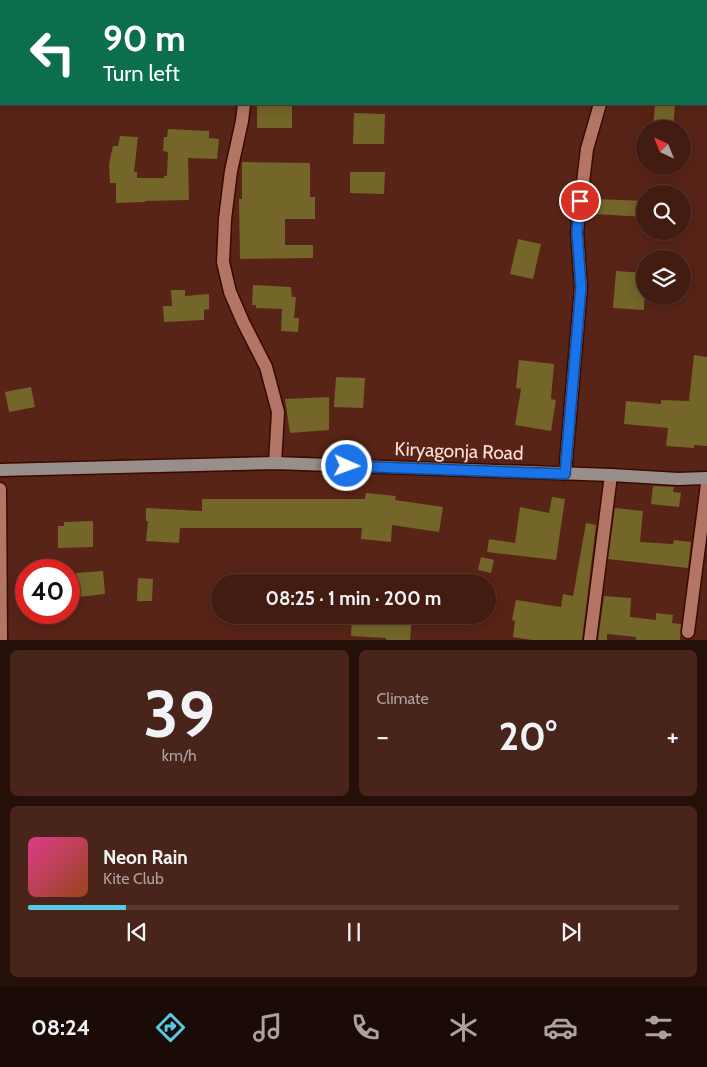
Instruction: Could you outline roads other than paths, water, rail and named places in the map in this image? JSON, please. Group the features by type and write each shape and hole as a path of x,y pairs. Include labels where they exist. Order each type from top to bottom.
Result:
{"street":[{"path":"244,105 231,171 225,219 223,262 230,292 266,367 278,412 275,463"},
{"path":"565,474 581,287 577,232 587,149 600,105"},
{"name":"Kiryagonja Road","path":"0,470 275,463 678,479 707,478"},
{"path":"590,640 611,475"},
{"path":"688,632 707,484"},
{"path":"0,489 1,640"}]}
